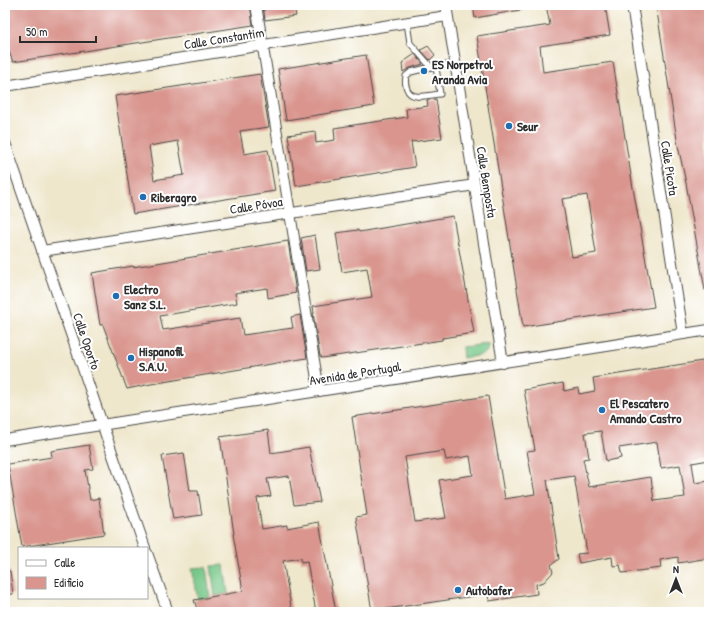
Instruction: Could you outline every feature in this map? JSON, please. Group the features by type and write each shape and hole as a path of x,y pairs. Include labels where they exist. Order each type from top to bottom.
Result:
{"street":[{"path":"256,5 319,392"},
{"name":"Calle Bemposta","path":"446,5 503,363"},
{"name":"Calle Picota","path":"632,5 683,334"},
{"name":"Calle Constantim","path":"5,86 447,16"},
{"name":"Calle Oporto","path":"5,143 145,547"},
{"name":"Calle Póvoa","path":"42,251 474,185"},
{"name":"Avenida de Portugal","path":"5,440 709,330"},
{"path":"148,556 168,612"}],"lane":[{"path":"407,23 410,43 434,67 440,94 411,96 405,86 406,76 411,72 434,67 455,64"}],"green space":[{"path":"489,344 489,348 484,354 463,358 462,347"},
{"path":"224,565 228,594 215,596 211,566"},
{"path":"206,567 210,597 198,599 192,568"}],"building":[{"path":"250,5 253,25 13,62 5,41 5,6"},
{"path":"263,5 294,5 296,16 265,20"},
{"path":"473,5 526,5 526,9 475,18"},
{"path":"546,5 591,5 591,7 605,5 610,35 540,46 543,72 613,62 654,307 523,327 477,36 550,25","holes":["587,195 596,253 572,257 562,199"]},
{"path":"656,5 709,5 709,289 705,290 678,146"},
{"path":"428,46 435,55 430,60 421,50"},
{"path":"415,54 423,64 403,72 402,63"},
{"path":"366,55 374,106 286,120 278,69"},
{"path":"260,74 269,127 240,131 244,154 268,150 275,191 133,214 115,96","holes":["178,141 184,175 154,180 149,146"]},
{"path":"436,99 442,138 411,142 415,167 296,186 288,135 315,131 316,143 335,140 334,128 407,117 406,109 428,106 427,100"},
{"path":"453,216 474,333 442,338 442,340 322,358 320,356 313,306 372,297 367,268 342,272 336,233 358,230 359,232"},
{"path":"315,235 320,269 306,271 301,238"},
{"path":"288,241 296,293 268,298 267,288 235,293 237,303 160,316 163,330 240,318 243,335 293,328 291,317 300,315 307,358 127,389 103,325 100,325 92,273"},
{"path":"709,360 709,460 692,463 695,483 709,481 709,558 678,563 678,557 660,560 661,568 622,573 620,565 613,566 612,557 579,563 577,554 587,553 574,476 547,480 559,559 551,565 553,572 544,582 536,584 537,594 489,601 488,594 372,611 356,517 367,515 352,417 488,396 505,499 535,494 527,451 535,450 524,390 563,383 564,391 578,388 579,394 595,391 593,378","holes":["601,431 606,461 621,458 619,448 657,442 661,468 680,465 685,497 654,501 651,477 589,487 583,459 589,458 585,433","444,451 446,460 470,456 473,475 439,480 446,518 415,522 405,457"]},
{"path":"268,430 271,453 309,447 320,502 294,505 289,476 267,479 271,496 257,498 262,529 287,525 287,528 319,522 336,612 316,612 307,561 301,562 301,558 283,561 292,612 198,612 194,600 243,591 233,534 220,437"},
{"path":"89,445 93,469 85,470 90,500 99,498 104,534 22,547 8,464 52,457 51,451"},
{"path":"184,453 190,491 198,491 202,515 173,519 162,456"},
{"path":"5,571 10,571 13,594 5,595"}],"place":[{"name":"ES Norpetrol Aranda Avia","path":"424,71"},
{"name":"Seur","path":"509,126"},
{"name":"Riberagro","path":"143,197"},
{"name":"Electro Sanz S.L.","path":"116,296"},
{"name":"Hispanofil S.A.U.","path":"131,358"},
{"name":"El Pescatero Amando Castro","path":"602,410"},
{"name":"Autobafer","path":"458,590"}]}
